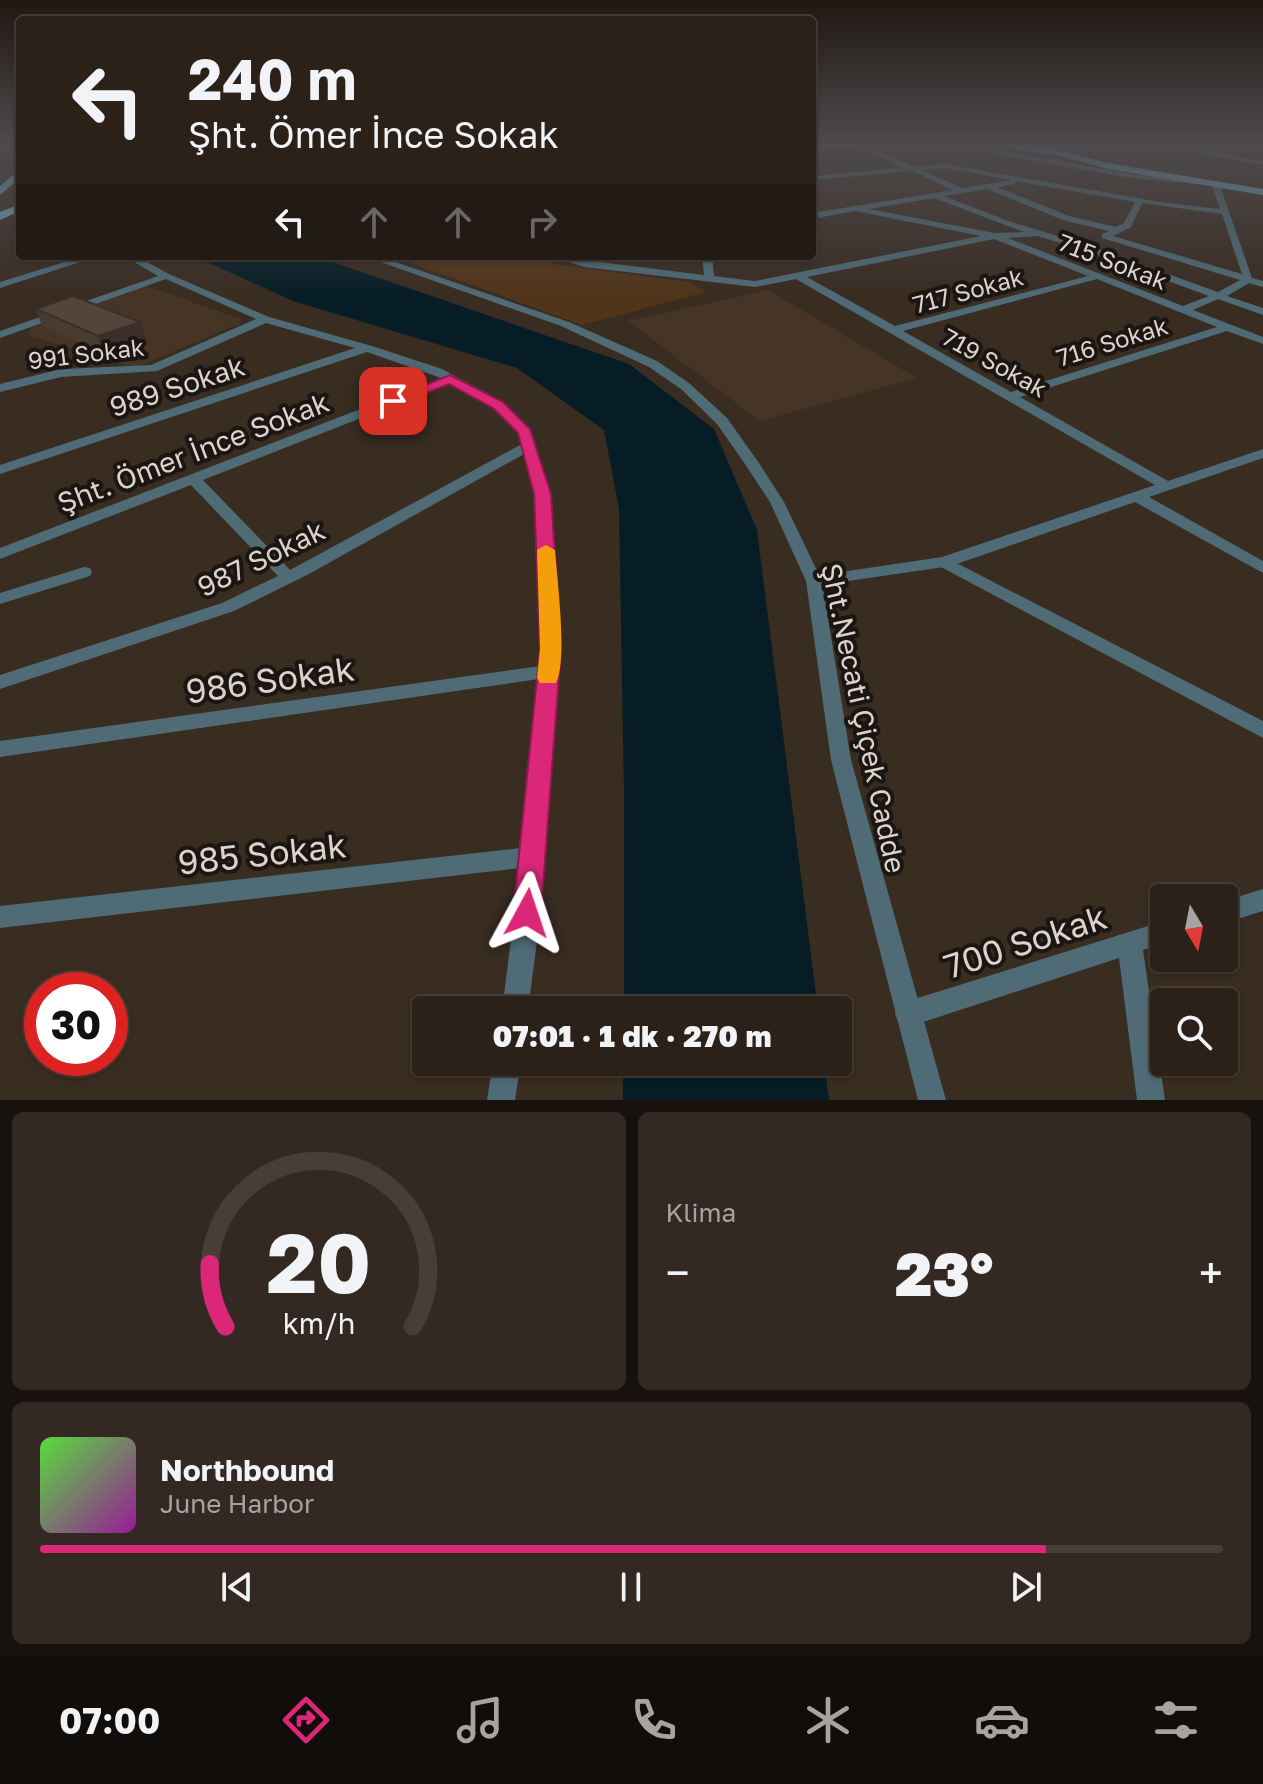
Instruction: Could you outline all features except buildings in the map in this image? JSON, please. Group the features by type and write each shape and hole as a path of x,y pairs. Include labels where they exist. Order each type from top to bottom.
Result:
{"highway":[{"path":"0,198 13,207"}],"street":[{"path":"816,215 933,195"},
{"path":"936,195 1036,234 1263,312"},
{"path":"1011,195 1066,218 1117,230"},
{"path":"1113,195 1226,212"},
{"path":"1220,195 1248,279"},
{"path":"1052,258 1128,225 1140,200"},
{"name":"715 Sokak","path":"852,208 995,236 1263,341"},
{"path":"570,260 755,284 995,236 1036,234"},
{"path":"1105,236 1263,284"},
{"path":"0,285 81,260"},
{"path":"136,260 265,319 368,348 450,379 498,405 525,432 543,494 551,649 517,996"},
{"name":"Şht.Necati Çiçek Cadde","path":"381,260 565,324 621,348 685,386 722,421 752,463 777,502 814,581 841,760 932,1100"},
{"path":"707,260 709,279"},
{"path":"0,335 166,276"},
{"name":"719 Sokak","path":"799,276 1169,487"},
{"name":"717 Sokak","path":"894,330 1098,276"},
{"path":"1183,310 1248,279"},
{"name":"991 Sokak","path":"0,388 61,373 153,368 265,319"},
{"name":"716 Sokak","path":"1011,396 1227,327"},
{"path":"0,328 15,330"},
{"name":"989 Sokak","path":"0,470 368,348"},
{"name":"Şht. Ömer İnce Sokak","path":"0,554 450,379"},
{"name":"987 Sokak","path":"0,682 228,607 529,446"},
{"path":"814,581 945,562 1263,453"},
{"path":"195,480 288,577"},
{"path":"1138,497 1263,568"},
{"path":"945,562 1263,730"},
{"path":"0,599 84,572"},
{"name":"986 Sokak","path":"0,749 549,671"},
{"name":"985 Sokak","path":"0,917 532,857"},
{"path":"1238,908 1263,900"},
{"name":"700 Sokak","path":"908,1014 1150,937"},
{"path":"1130,943 1151,1100"},
{"path":"501,1100 505,1076"}],"shaded area":[{"path":"403,260 551,260 553,264 688,282 706,292 582,325"},
{"path":"146,286 241,319 239,324 134,368 27,335 31,328"},
{"path":"768,290 917,378 760,421 628,321"}],"water":[{"path":"203,260 327,260 629,364 714,429 757,530 816,996 624,996 619,509 604,430 517,368 293,301"},
{"path":"623,1076 826,1076 829,1100 623,1100"}],"slow traffic":[{"path":"546,550 551,649 548,678"}],"route":[{"path":"393,401 450,379 498,405 525,432 543,494 551,649 527,913"}]}
